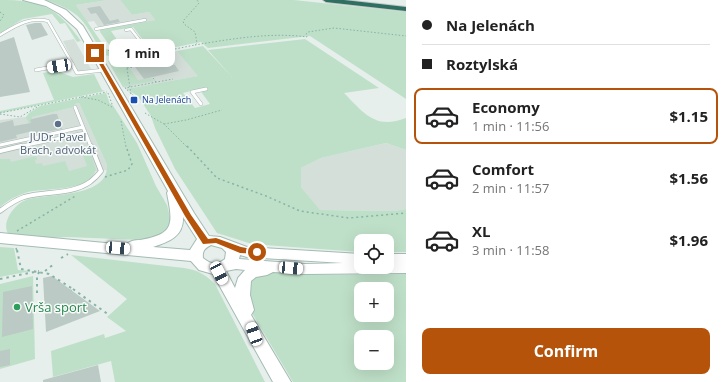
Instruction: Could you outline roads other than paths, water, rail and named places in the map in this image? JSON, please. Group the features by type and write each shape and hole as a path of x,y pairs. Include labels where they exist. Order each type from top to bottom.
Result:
{"highway":[{"path":"326,0 406,9"},
{"path":"361,0 406,5"}],"main road":[{"path":"26,0 49,5"},
{"path":"41,0 63,12 76,22 206,242"},
{"path":"118,248 158,240 170,235 177,222 173,188"},
{"path":"0,238 196,256"},
{"path":"305,270 236,264 223,267 205,267 200,264 196,256 197,250 206,242 216,240 247,252 354,259"},
{"path":"223,267 232,261 233,252 227,244"},
{"path":"394,259 406,259"},
{"path":"223,267 226,286 282,382"},
{"path":"254,334 241,296 241,286 245,279 254,272 263,270 406,268"}],"lane":[{"path":"96,29 145,20 141,17"},
{"path":"0,35 23,21 39,19 46,20 48,21 77,74 105,70"},
{"path":"126,30 131,29 144,46"},
{"path":"36,70 71,64"},
{"path":"201,104 192,92 206,89"},
{"path":"0,211 21,198 39,194 65,192 85,186 93,181 101,171 75,108"},
{"path":"0,145 83,127"},
{"path":"0,151 85,133"}],"place":[{"name":"Na Jelenách","path":"134,100"},
{"name":"JUDr. Pavel Brach, advokát","path":"58,124"},
{"name":"Vrša sport","path":"17,307"}]}
